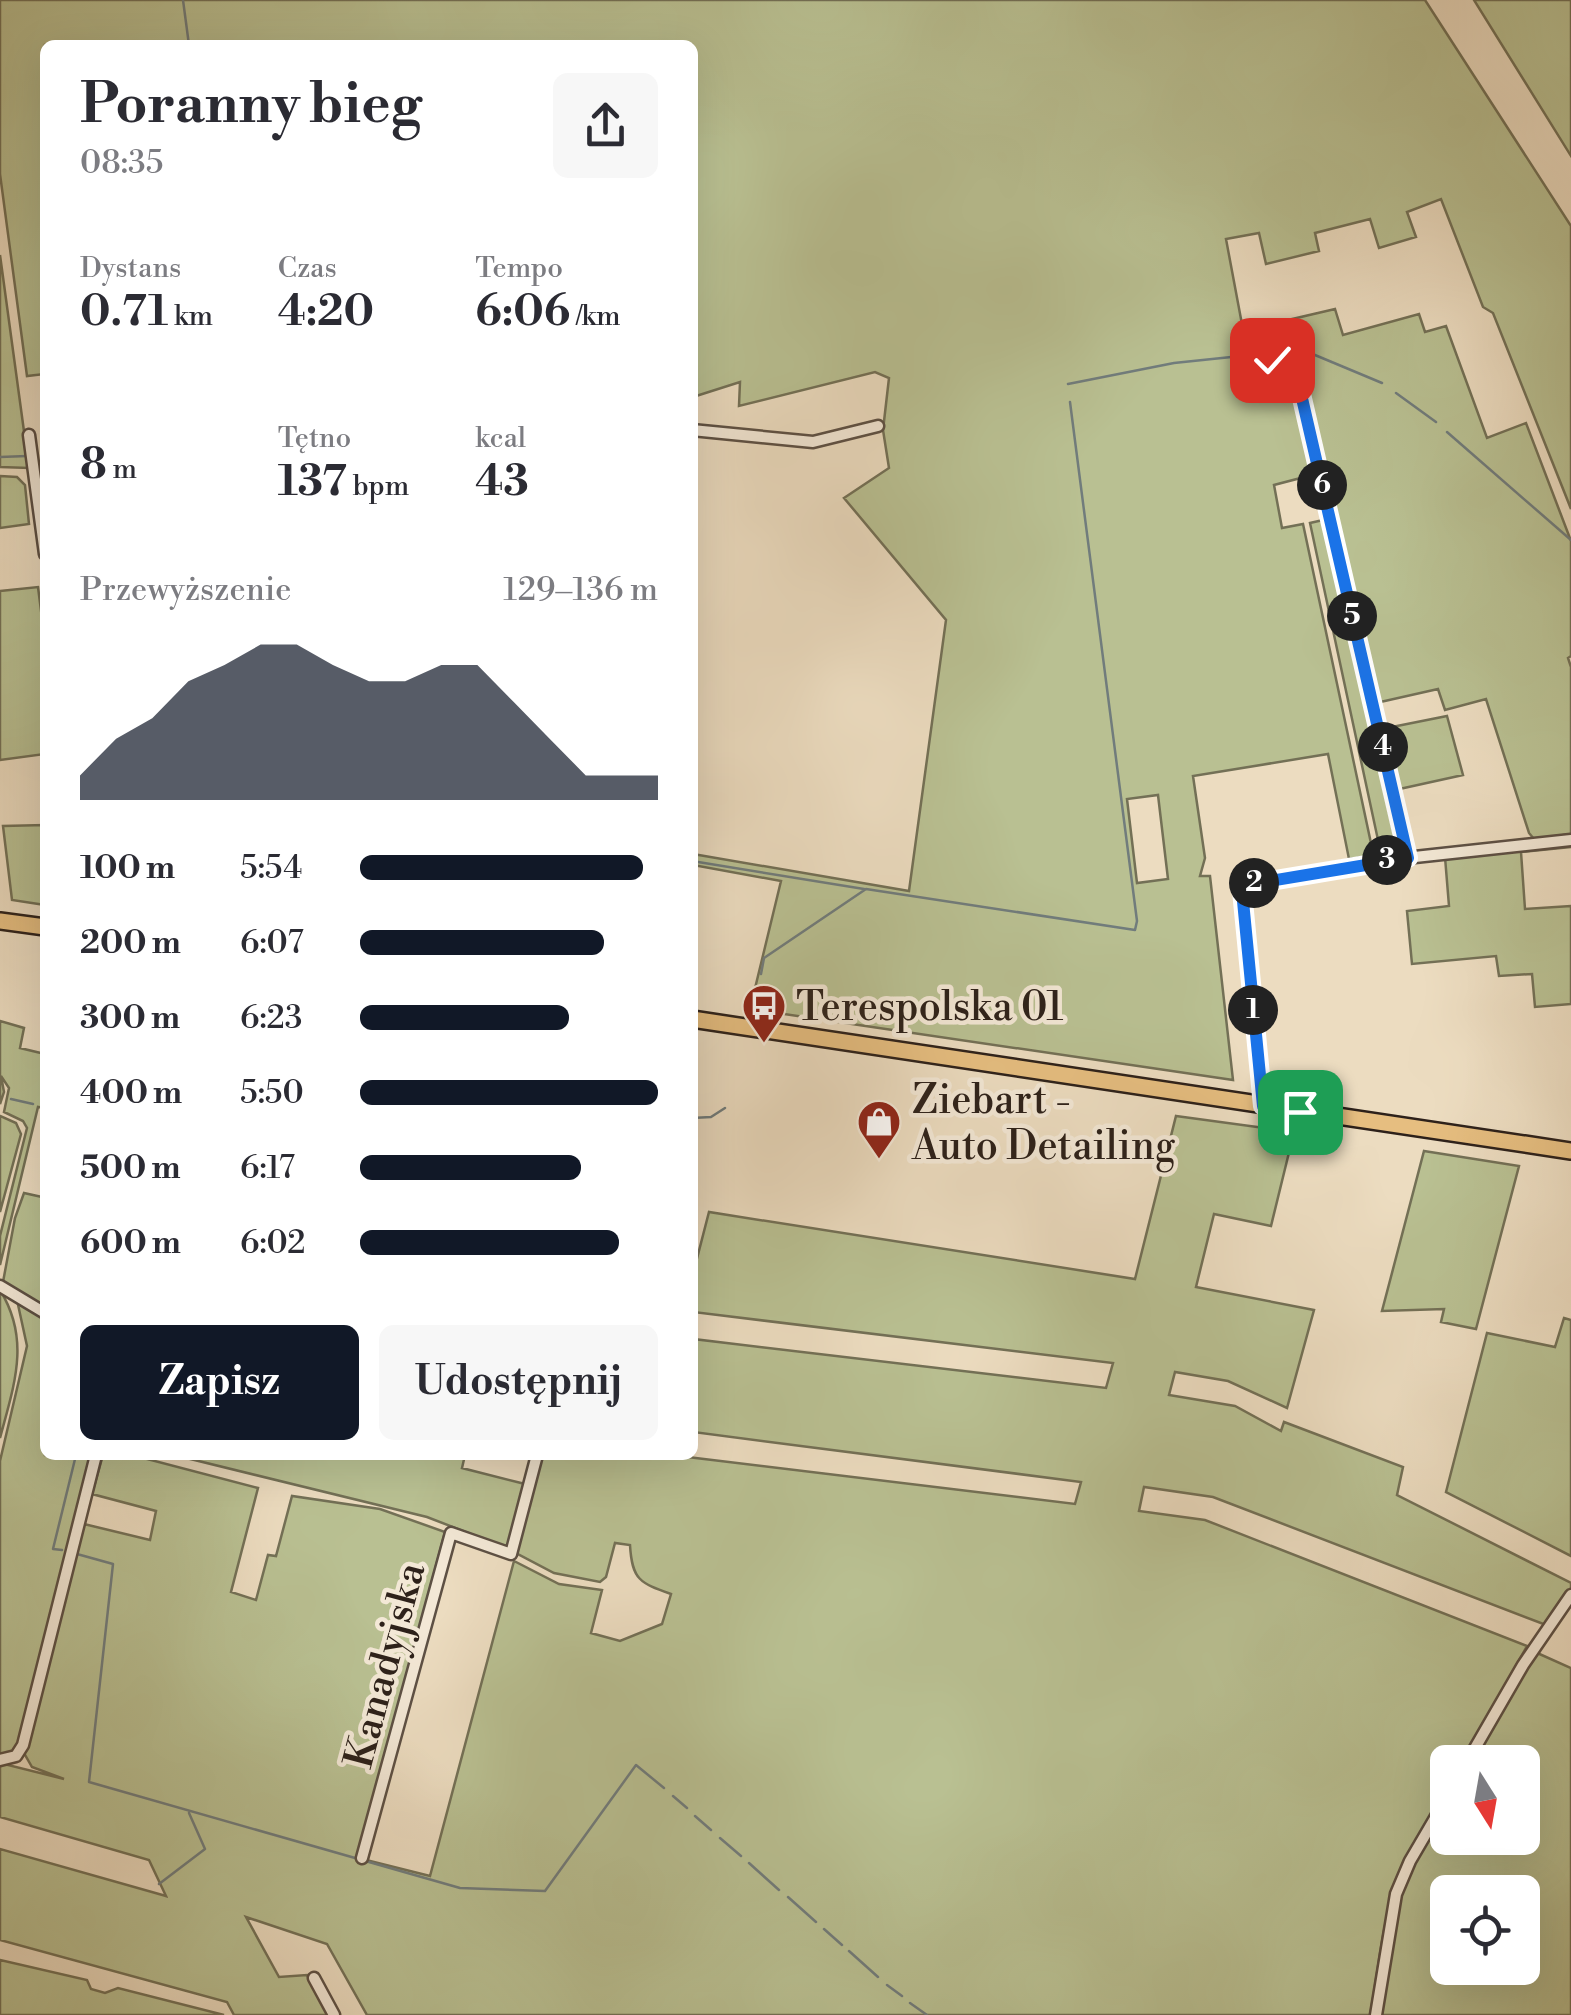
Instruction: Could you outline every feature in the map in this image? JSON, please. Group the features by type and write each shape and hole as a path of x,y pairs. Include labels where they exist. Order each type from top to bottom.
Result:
{"main road":[{"path":"0,921 40,926"},
{"path":"698,1020 1571,1151"}],"street":[{"path":"1272,360 1286,361 1295,368 1408,858"},
{"path":"698,431 813,442 878,426"},
{"path":"29,435 40,517"},
{"path":"1263,1106 1242,891 1252,884 1408,858 1571,840"},
{"path":"0,1286 40,1310"},
{"path":"0,1760 20,1752 95,1460"},
{"name":"Kanadyjska","path":"362,1858 451,1533 511,1554 535,1460"},
{"path":"1476,1745 1523,1665 1571,1595"},
{"path":"1376,2015 1396,1894 1430,1827"},
{"path":"314,1978 334,2015"}],"green space":[{"path":"0,0 1425,0 1571,226 1571,509 1493,313 1483,307 1441,199 1407,212 1416,237 1379,248 1370,219 1315,233 1319,251 1266,264 1259,233 1226,239 1247,351 1258,349 1259,358 1248,359 1250,369 1288,367 1312,475 1274,485 1282,528 1303,524 1372,848 1369,857 1349,859 1328,754 1193,776 1205,858 1200,876 1210,876 1233,1080 750,1009 781,881 698,866 698,855 909,891 946,620 844,498 889,468 883,430 889,378 875,372 739,406 740,382 698,395 698,40 40,40 40,375 27,376 0,174","holes":["1158,795 1168,879 1137,883 1127,799"]},
{"path":"1474,0 1571,0 1571,156"},
{"path":"0,255 29,468 0,467"},
{"path":"1335,309 1343,335 1419,314 1425,332 1446,326 1487,438 1526,423 1571,541 1571,834 1534,839 1529,833 1486,699 1445,710 1438,689 1376,703 1288,320"},
{"path":"0,476 17,477 25,485 29,524 0,528"},
{"path":"1323,520 1398,852 1381,854 1310,523"},
{"path":"38,587 40,755 0,760 0,591"},
{"path":"1447,716 1463,775 1395,790 1382,729"},
{"path":"40,825 40,904 12,900 3,826"},
{"path":"1571,842 1571,847 1521,852 1525,909 1571,906 1571,1004 1535,1007 1532,974 1499,976 1496,956 1412,964 1407,911 1449,906 1445,857"},
{"path":"0,1021 24,1028 20,1048 40,1053 40,1107 0,1265 0,1236 27,1128 23,1121 4,1112 9,1088 1,1076 4,1092 0,1104"},
{"path":"0,1116 16,1123 21,1134 0,1212"},
{"path":"1176,1116 1294,1132 1271,1226 1214,1214 1196,1287 1314,1310 1287,1408 1228,1381 1175,1372 1169,1395 1235,1406 1281,1431 1284,1422 1403,1467 1397,1495 1571,1583 1571,1589 1546,1625 1213,1497 1144,1487 1139,1511 1205,1520 1527,1646 1472,1745 1430,1745 1430,1820 1394,1891 1370,2015 367,2015 327,1944 246,1917 279,1977 307,1975 330,2015 234,2015 227,2002 0,1940 0,1849 166,1896 149,1860 0,1817 0,1763 64,1779 32,1767 24,1753 84,1524 150,1540 156,1511 92,1494 102,1460 151,1460 258,1488 231,1592 256,1600 268,1555 276,1556 292,1496 380,1509 445,1532 358,1858 430,1876 514,1561 559,1584 602,1590 591,1633 620,1641 662,1624 671,1594 640,1579 633,1566 630,1545 615,1543 606,1577 600,1582 554,1573 516,1553 541,1460 698,1458 1075,1504 1081,1482 698,1433 698,1340 1106,1388 1113,1363 698,1313 698,1255 709,1212 1135,1279"},
{"path":"1424,1151 1519,1166 1476,1329 1441,1322 1444,1309 1382,1311"},
{"path":"24,1193 40,1197 40,1307 3,1282 15,1218"},
{"path":"0,1290 15,1327 17,1363 0,1438"},
{"path":"17,1300 40,1315 40,1460 94,1460 19,1748 14,1755 0,1759 0,1461 27,1346"},
{"path":"1564,1318 1571,1320 1571,1556 1446,1492 1487,1333 1555,1347"},
{"path":"194,1460 464,1460 462,1468 525,1484 507,1548 427,1517"},
{"path":"1535,1652 1571,1668 1571,2015 1379,2015 1407,1876 1430,1835 1430,1855 1540,1855 1540,1745 1482,1745"},
{"path":"0,1960 87,1980 91,1989 105,1993 118,1988 224,2015 0,2015"}],"waterway":[{"path":"183,0 188,40"},
{"path":"1296,351 1303,350 1382,383"},
{"path":"1273,353 1284,352"},
{"path":"1068,384 1174,363 1260,354"},
{"path":"1396,393 1436,422"},
{"path":"761,974 764,958 866,889 1135,930 1137,921 1070,402"},
{"path":"1447,432 1571,540"},
{"path":"0,457 27,456"},
{"path":"698,862 864,889"},
{"path":"11,1099 33,1104"},
{"path":"698,1118 711,1117 725,1108"},
{"path":"62,1550 53,1549 75,1460"},
{"path":"77,1554 113,1564 89,1782 460,1888 545,1891 636,1765 664,1788"},
{"path":"673,1796 687,1808"},
{"path":"159,1884 205,1849 189,1813"},
{"path":"695,1816 711,1830"},
{"path":"720,1838 741,1856"},
{"path":"749,1863 779,1890"},
{"path":"788,1897 816,1922"},
{"path":"824,1929 842,1945"},
{"path":"849,1951 878,1977"},
{"path":"887,1985 902,1996"},
{"path":"910,2003 927,2015"}],"place":[{"name":"Terespolska 01","path":"764,1044"},
{"name":"Ziebart - Auto Detailing","path":"879,1160"}],"route":[{"path":"1272,360 1286,361 1295,368 1408,858 1252,884 1242,891 1263,1106 1300,1112"}]}
